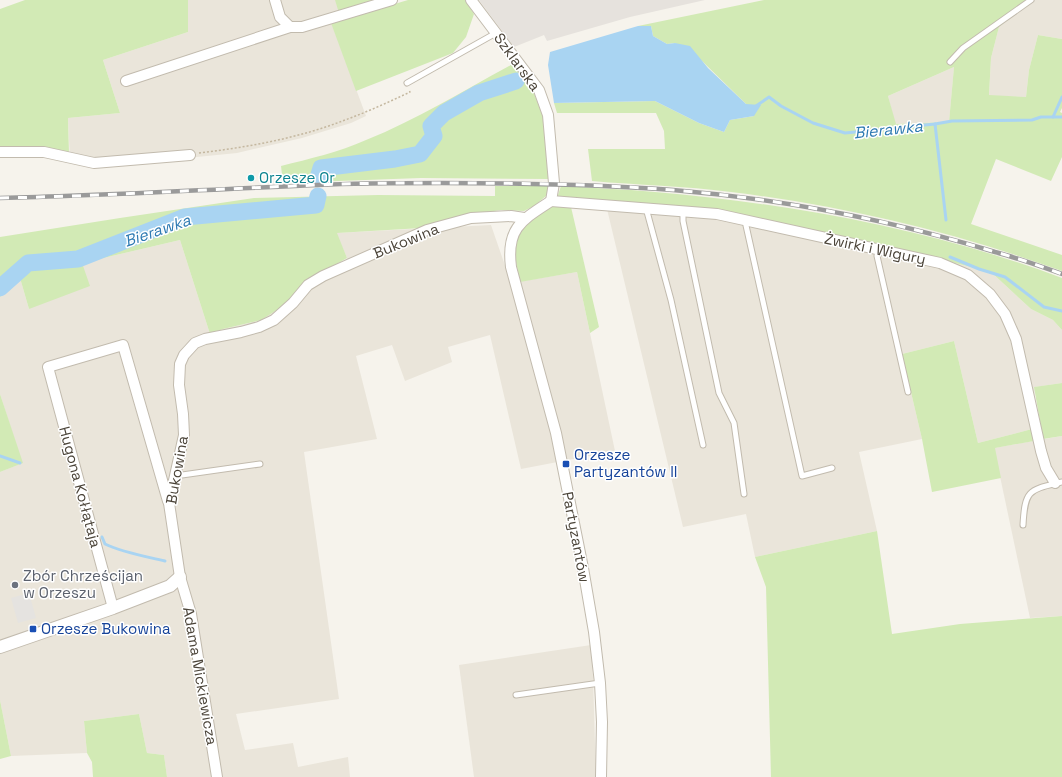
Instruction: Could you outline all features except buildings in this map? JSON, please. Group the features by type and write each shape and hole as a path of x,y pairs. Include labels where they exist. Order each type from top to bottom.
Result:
{"street":[{"path":"275,0 280,17 290,27"},
{"path":"126,81 290,27 302,27 392,0"},
{"name":"Szklarska","path":"471,0 539,90 548,114 554,183 551,201"},
{"path":"0,152 44,152 94,164 190,155"},
{"name":"Żwirki i Wigury","path":"551,201 717,214 940,263 968,275 990,294 1005,314 1016,339 1046,468 1059,483"},
{"name":"Partyzantów","path":"551,201 524,218 511,241 509,256 556,433 588,596 600,683 602,722 601,777"},
{"name":"Bukowina","path":"180,577 169,503 184,435 179,384 180,364 184,355 195,343 205,339 241,332 274,320 284,312 308,286 323,276 427,230 471,218 511,216 524,218"},
{"name":"Hugona Kołłątaja","path":"113,608 48,367 123,345 169,503"},
{"path":"0,647 113,608 170,586 180,577"},
{"name":"Adama Mickiewicza","path":"180,577 191,614 217,777"}],"lane":[{"path":"950,62 963,48 1031,0"},
{"path":"407,83 496,33"},
{"path":"646,208 671,300 703,445"},
{"path":"683,211 683,221 719,393 734,423 744,494"},
{"path":"745,220 802,476 832,468"},
{"path":"878,250 877,256 908,392"},
{"path":"176,476 260,464"},
{"path":"1023,525 1024,506 1026,499 1032,492 1039,487 1059,483"},
{"path":"516,695 600,683"}],"path":[{"path":"190,155 278,141 344,121 410,92 407,83"}],"shaded area":[{"path":"188,0 380,0 329,16 366,116 351,123 302,138 237,153 96,167 70,161 68,118 120,113 103,60 188,32"},
{"path":"479,0 705,0 630,17 547,41 544,35 514,47"},
{"path":"1032,0 1062,0 1062,39 1038,35 1029,70 1026,97 989,96 991,58 999,27"},
{"path":"954,67 949,122 895,124 888,96"},
{"path":"607,209 725,213 939,259 991,272 1031,309 1053,320 1062,330 1062,383 1035,387 1032,429 978,443 954,341 902,354 922,439 859,452 877,531 755,557 746,514 683,527"},
{"path":"491,225 511,283 577,272 615,451 521,469 490,335 448,347 452,362 405,381 392,345 356,356 377,439 304,452 339,699 236,714 245,750 293,743 298,767 348,757 350,777 167,777 164,755 147,753 139,714 84,721 87,753 11,756 0,700 0,472 22,463 0,394 0,297 20,278 29,309 82,263 180,240 210,334 223,329 261,320 307,281 335,276 347,258 336,233"},
{"path":"1062,436 1062,616 1030,618 994,448"},
{"path":"29,593 36,618 18,623 11,598"},
{"path":"591,645 596,777 474,777 459,665"}],"green space":[{"path":"25,0 188,0 188,32 103,60 120,113 68,118 69,153 0,148 0,9"},
{"path":"335,0 380,0 339,13"},
{"path":"408,0 465,0 474,14 466,37 453,53 356,91 331,23"},
{"path":"764,0 1032,0 999,27 991,58 989,95 1026,97 1029,70 1038,35 1062,39 1062,108 1060,112 1062,113 1062,157 1051,181 996,159 971,224 1062,255 1062,271 981,244 899,222 816,205 714,190 592,181 588,149 665,149 664,131 656,113 557,113 554,103 655,101 699,123 724,132 730,120 754,116 746,104 702,61 675,43 667,44 653,36 651,26 638,26","holes":["954,67 949,122 896,124 888,96"]},
{"path":"513,64 534,93 543,117 549,179 421,178 283,183 281,166 335,152 385,132 422,114"},
{"path":"495,186 550,186 546,196 534,206 524,211 501,210 466,215 422,228 337,233 347,258 307,281 280,308 261,320 223,329 210,334 180,240 82,263 90,286 29,309 20,278 0,297 0,237 254,198 378,195 495,196"},
{"path":"561,186 655,192 758,204 861,221 912,232 963,246 1062,278 1062,330 1053,320 1031,309 991,272 939,259 725,213 557,198"},
{"path":"553,206 571,207 599,327 590,333 577,272 520,282 515,257 517,239 527,223"},
{"path":"954,341 978,443 1032,429 1034,441 995,448 1001,478 932,492 922,439 902,354"},
{"path":"1062,383 1062,436 1043,439 1034,387"},
{"path":"0,394 23,463 0,472"},
{"path":"877,531 892,634 960,624 1062,616 1062,777 771,777 766,587 755,557"},
{"path":"0,700 11,756 0,759"},
{"path":"139,714 147,753 164,755 167,777 93,777 92,762 87,753 84,721"}],"water":[{"path":"638,26 651,26 653,36 667,44 675,43 690,46 708,68 746,104 761,105 754,116 730,120 724,132 699,123 655,101 554,103 548,65 550,52"}],"waterway":[{"name":"Bierawka","path":"318,178 321,168 395,159 420,154 434,136 431,126 444,113 479,93 516,81"},
{"name":"Bierawka","path":"756,106 769,97 781,106 813,123 845,133 935,124 946,220"},
{"path":"1053,117 1062,97"},
{"path":"935,124 952,121 1032,120 1041,117 1062,117"},
{"name":"Bierawka","path":"0,288 28,263 78,259 185,217 316,205 318,196"},
{"name":"Bierawka","path":"950,257 979,269 1005,277 1044,307 1062,311"},
{"path":"0,456 20,463"},
{"path":"102,537 105,544 119,550 165,561"}],"railway":[{"path":"0,198 380,183 558,184 673,190 755,199 836,212 916,230 1021,259 1062,274"}],"place":[{"name":"Orzesze Or","path":"251,178"},
{"name":"Orzesze Partyzantów II","path":"566,464"},
{"name":"Zbór Chrześcijan w Orzeszu","path":"15,585"},
{"name":"Orzesze Bukowina","path":"33,629"}]}
